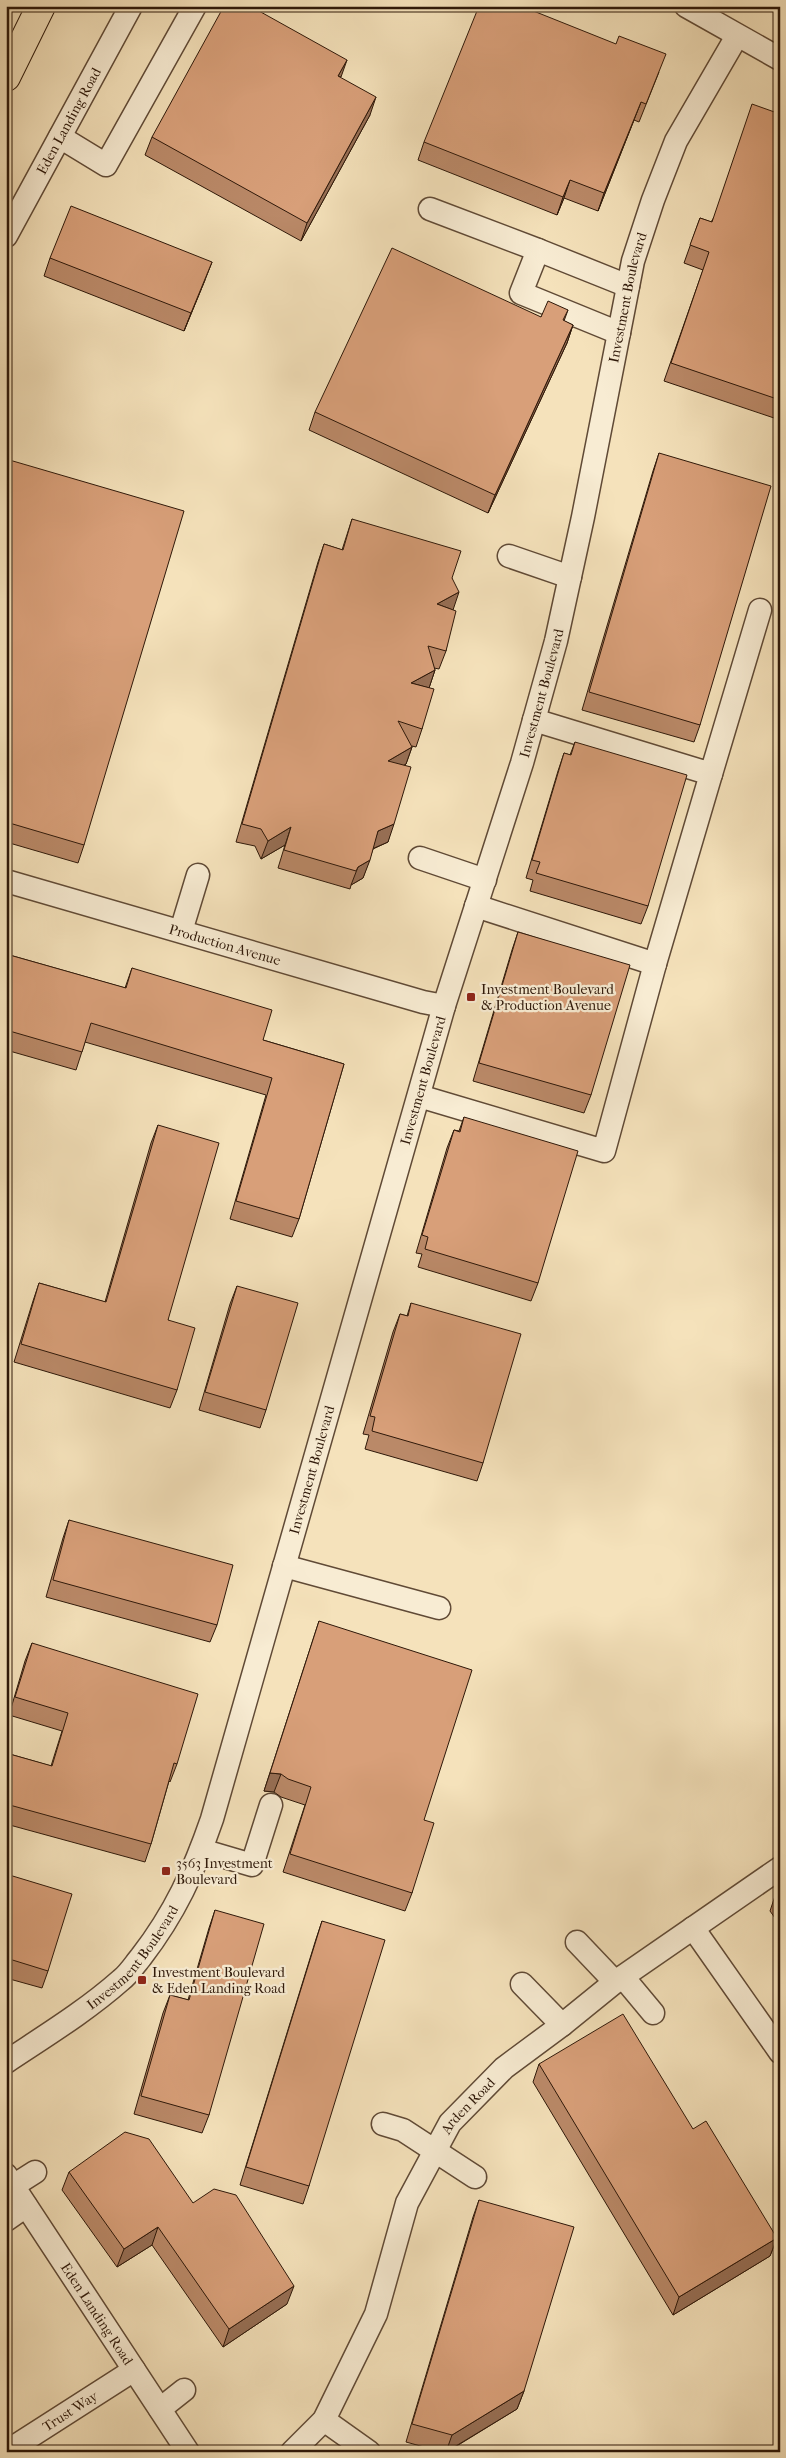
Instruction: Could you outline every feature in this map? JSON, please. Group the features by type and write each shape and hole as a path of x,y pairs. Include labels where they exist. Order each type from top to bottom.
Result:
{"highway":[{"path":"6,77 41,6"}],"street":[{"name":"Eden Landing Road","path":"6,236 130,6"},
{"path":"60,137 106,165 195,6"},
{"path":"686,6 780,59"},
{"name":"Investment Boulevard","path":"6,2062 74,2016 122,1979 163,1929 191,1878 212,1819 444,1006 534,720 556,641 633,261 652,200 676,141 737,36"},
{"path":"430,209 628,286"},
{"path":"538,250 521,293 619,333"},
{"path":"509,556 570,577"},
{"path":"418,1096 604,1151 655,964 760,610"},
{"path":"534,720 711,774"},
{"path":"420,858 484,880"},
{"path":"181,931 198,875"},
{"name":"Production Avenue","path":"6,881 423,1002 444,1006"},
{"path":"476,906 655,964"},
{"path":"284,1566 439,1608"},
{"path":"201,1850 252,1865 271,1805"},
{"name":"Arden Road","path":"292,2452 324,2420 376,2314 407,2203 450,2123 504,2068 619,1979 780,1868"},
{"path":"693,1928 780,2052"},
{"path":"577,1942 619,1979 652,2013"},
{"path":"522,1984 562,2025"},
{"path":"383,2124 402,2130 475,2177"},
{"path":"10,2181 35,2172"},
{"name":"Eden Landing Road","path":"10,2181 188,2452"},
{"path":"6,2220 26,2206"},
{"name":"Trust Way","path":"6,2452 134,2370"},
{"path":"160,2409 184,2390"},
{"path":"324,2420 370,2452"}],"building":[{"path":"224,6 250,6 347,60 338,76 376,97 307,223 152,137"},
{"path":"479,6 521,6 616,44 619,36 666,54 646,104 641,102 604,193 570,180 563,197 424,142"},
{"path":"752,104 780,114 780,400 671,363 709,252 690,245 700,218 712,222"},
{"path":"71,206 212,262 191,313 50,258"},
{"path":"392,248 541,317 548,301 568,310 563,320 573,325 495,495 315,412"},
{"path":"6,405 9,406 6,416"},
{"path":"659,453 771,486 700,725 589,692"},
{"path":"6,459 184,511 84,845 6,822"},
{"path":"352,519 461,551 452,578 459,592 437,604 456,611 446,651 428,646 435,670 411,683 434,689 422,729 398,721 412,747 388,761 411,767 394,824 378,831 370,860 358,867 356,871 284,850 291,827 268,841 261,829 242,824 324,544 343,550"},
{"path":"575,742 687,775 648,906 536,873 540,862 532,860 564,753 571,755"},
{"path":"518,932 630,965 591,1095 479,1063"},
{"path":"6,954 126,988 132,968 272,1010 263,1040 344,1064 299,1219 236,1201 272,1078 91,1023 82,1052 6,1030"},
{"path":"464,1117 578,1151 538,1283 425,1249 428,1237 422,1235 454,1130 460,1132"},
{"path":"158,1125 219,1143 168,1320 195,1328 177,1390 21,1344 39,1283 106,1302"},
{"path":"237,1286 298,1303 266,1410 205,1392"},
{"path":"411,1303 521,1334 483,1463 372,1431 375,1417 370,1416 400,1314 408,1316"},
{"path":"69,1520 233,1565 217,1625 53,1580"},
{"path":"319,1621 472,1670 424,1820 434,1823 412,1893 290,1854 311,1787 288,1779 281,1774 270,1773"},
{"path":"32,1643 198,1694 177,1764 174,1763 151,1844 6,1804 6,1753 52,1766 68,1713 15,1697"},
{"path":"6,1874 72,1894 48,1971 6,1958"},
{"path":"215,1910 264,1924 209,2115 141,2096 170,1995 189,2000"},
{"path":"322,1921 385,1940 309,2186 246,2167"},
{"path":"623,2014 693,2129 706,2121 777,2238 679,2297 539,2064"},
{"path":"125,2132 149,2139 193,2203 214,2189 236,2195 294,2286 229,2329 158,2227 124,2249 69,2172"},
{"path":"479,2200 574,2227 524,2391 452,2435 412,2424"}],"place":[{"name":"Investment Boulevard & Production Avenue","path":"471,997"},
{"name":"3563 Investment Boulevard","path":"166,1871"},
{"name":"Investment Boulevard & Eden Landing Road","path":"142,1980"}]}
